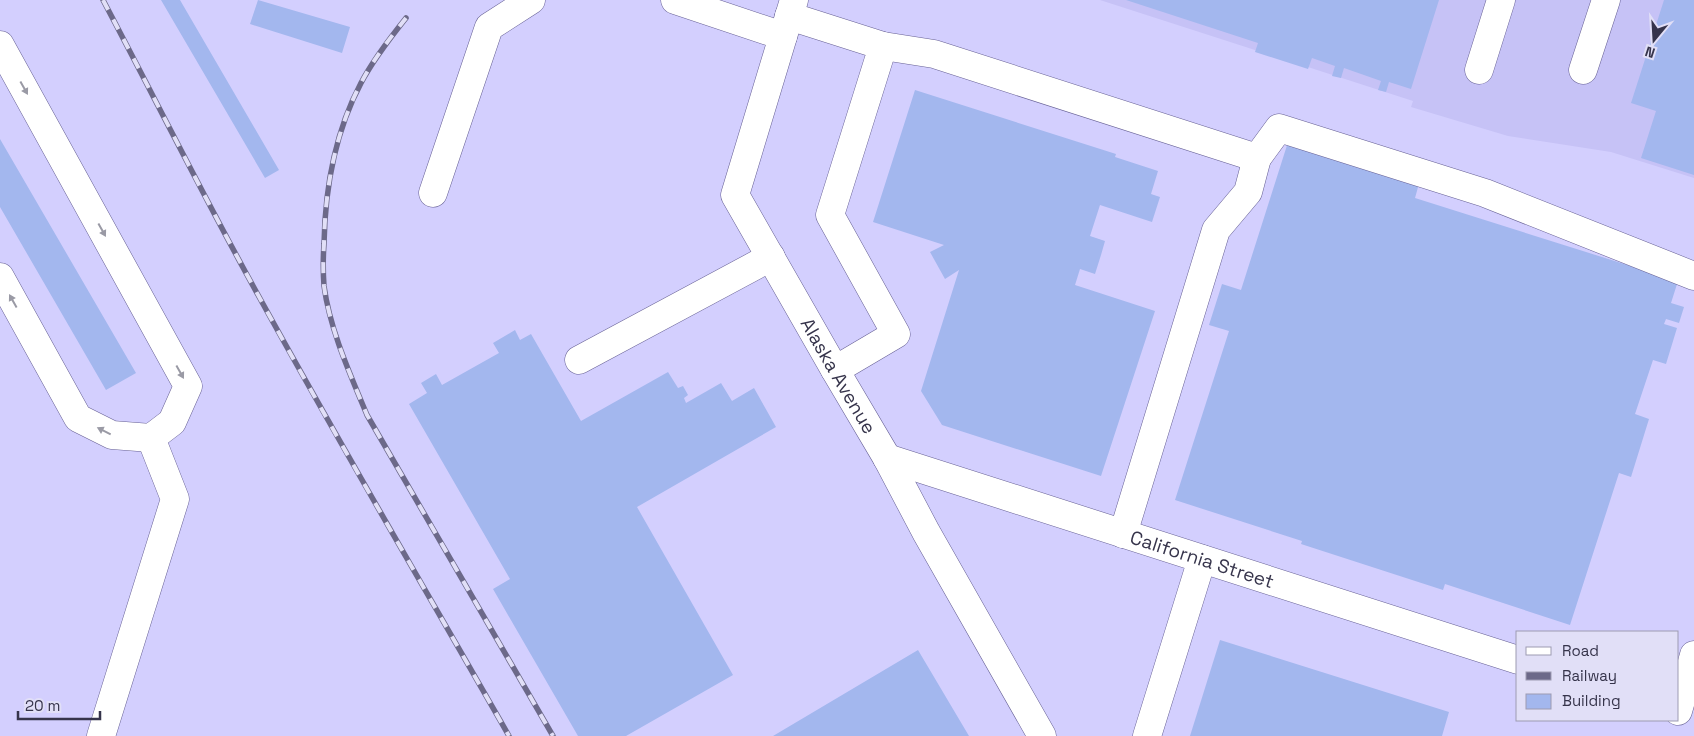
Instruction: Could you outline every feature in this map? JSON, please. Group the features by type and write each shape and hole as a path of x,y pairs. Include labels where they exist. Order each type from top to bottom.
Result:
{"street":[{"path":"433,193 489,27 531,0"},
{"path":"675,0 788,17 883,46 934,54 1257,158"},
{"path":"1479,70 1501,0"},
{"path":"1583,70 1606,0"},
{"name":"Alaska Avenue","path":"788,17 735,195 835,370 888,458 926,532 1042,736"},
{"path":"0,45 188,386 172,422 151,438 112,435 78,418 0,277"},
{"path":"835,370 896,334 830,215 883,46"},
{"path":"1123,534 1216,230 1248,192 1257,158 1279,128 1485,193 1694,276"},
{"path":"579,360 771,257"},
{"path":"101,736 175,499 151,438"},
{"name":"California Street","path":"888,458 1516,659"},
{"path":"1147,736 1202,559"},
{"path":"1679,708 1694,655"},
{"path":"1679,711 1694,716"}],"shaded area":[{"path":"1100,0 1694,0 1694,178 1611,152 1508,136 1411,107 1413,101"}],"building":[{"path":"161,0 180,0 279,170 265,178"},
{"path":"258,0 350,27 342,53 250,24"},
{"path":"1126,0 1439,0 1411,89 1389,82 1386,92 1378,90 1381,81 1344,68 1341,78 1332,76 1335,66 1312,58 1308,69 1255,52 1258,43"},
{"path":"1664,0 1694,0 1694,175 1641,158 1656,111 1631,103"},
{"path":"915,90 1116,154 1115,157 1158,171 1151,194 1160,197 1152,222 1100,205 1090,236 1105,241 1101,255 1095,274 1080,269 1075,285 1155,311 1101,476 942,425 921,391 959,270 945,279 930,252 944,245 873,222"},
{"path":"0,139 136,373 106,390 0,207"},
{"path":"1289,139 1420,180 1415,198 1678,281 1671,303 1684,307 1679,323 1666,319 1664,324 1677,328 1666,364 1653,360 1635,414 1649,419 1631,477 1619,473 1570,625 1445,584 1443,590 1301,544 1302,541 1175,500 1229,331 1209,325 1222,284 1241,290"},
{"path":"515,330 520,340 531,334 581,421 668,372 678,388 683,386 688,395 684,398 686,403 721,383 732,401 754,388 776,427 637,507 733,675 626,736 578,736 493,589 510,579 409,404 427,393 421,383 436,374 442,385 499,353 493,343"},
{"path":"1220,640 1449,712 1442,736 1190,736"},
{"path":"918,650 969,736 773,736"}],"railway":[{"path":"103,0 246,273 343,447 509,736"},
{"path":"406,18 382,49 366,74 344,121 338,141 329,182 325,223 323,270 327,302 341,352 367,415 553,736"}]}
